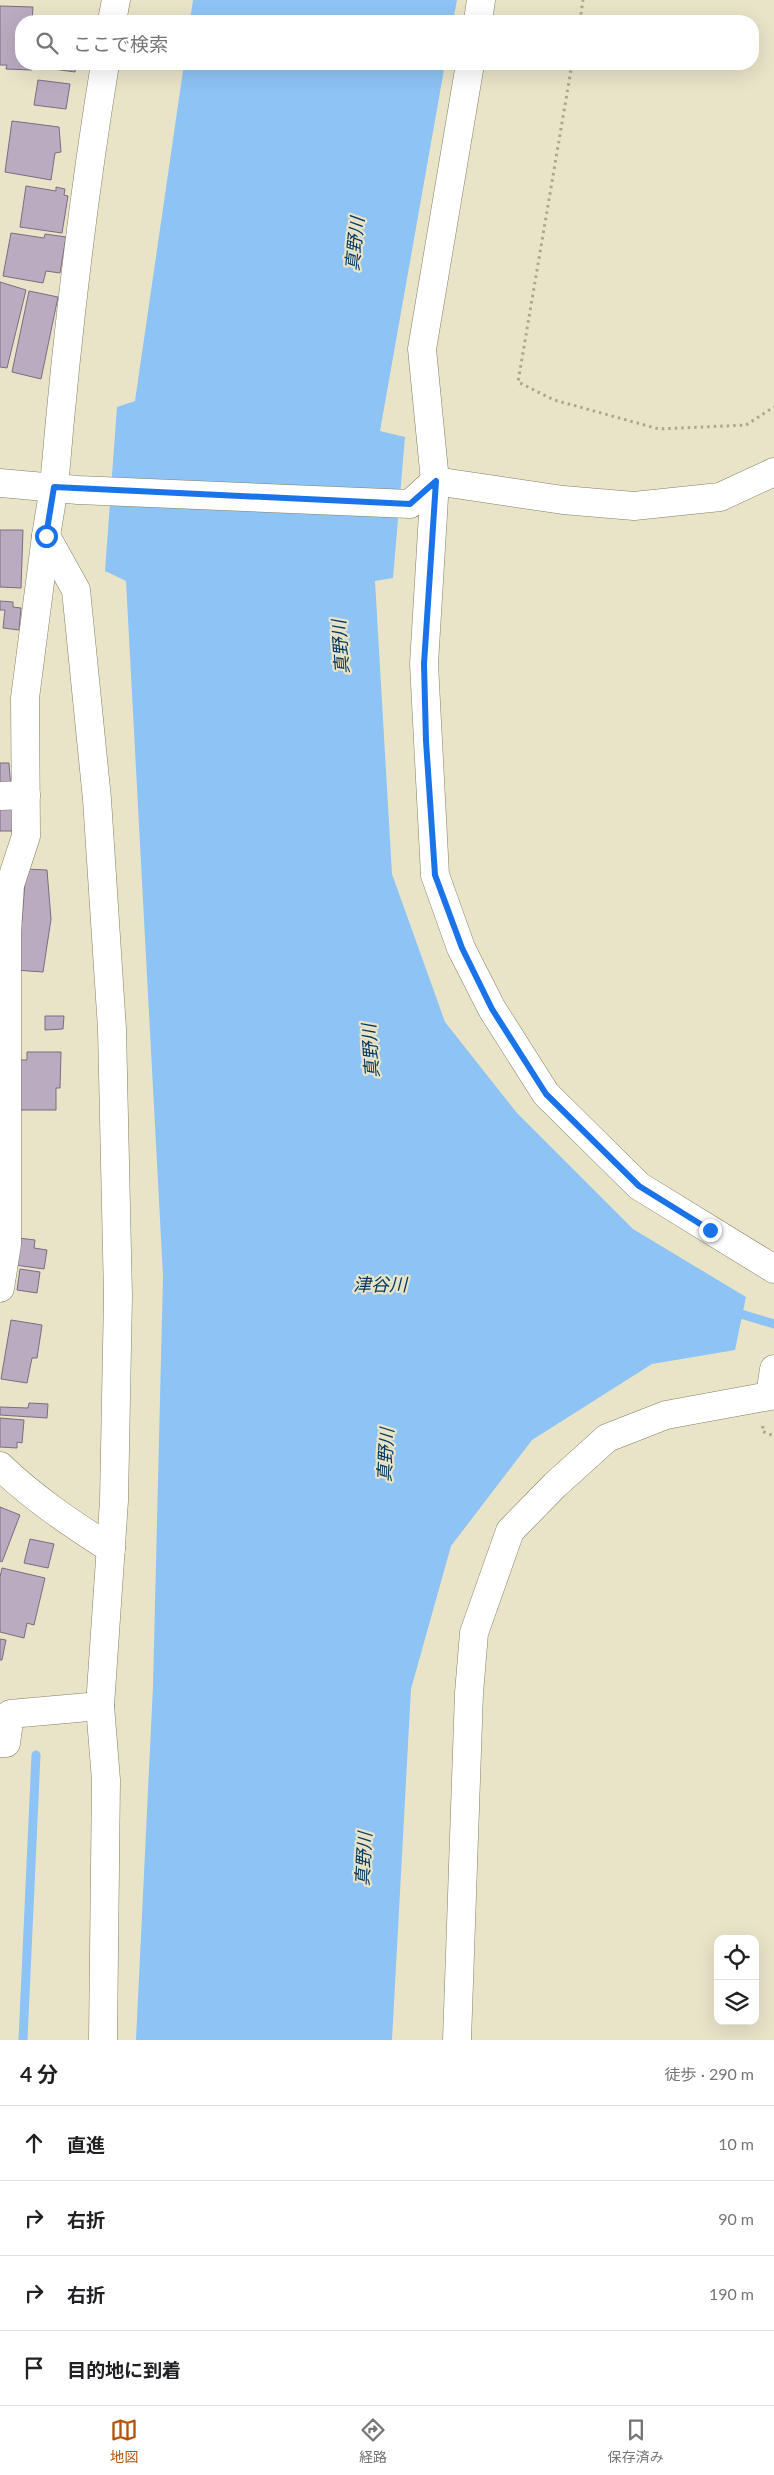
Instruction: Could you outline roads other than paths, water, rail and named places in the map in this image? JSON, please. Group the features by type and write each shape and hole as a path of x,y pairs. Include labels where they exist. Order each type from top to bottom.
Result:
{"street":[{"path":"113,15 116,0"},
{"path":"479,15 481,0"},
{"path":"0,1288 7,1244 8,932 10,886 26,836 13,795 46,536 66,488 64,371 93,140 104,70"},
{"path":"469,70 422,349 436,481 424,664 426,741 435,875 462,948 492,1009 546,1094 639,1186 774,1269"},
{"path":"436,481 563,500 634,506 720,497 774,472"},
{"path":"0,484 410,504 436,481"},
{"path":"46,536 76,590 97,799 112,1029 118,1296 111,1549 100,1706 106,1780 103,2040"},
{"path":"457,2040 469,1693 474,1633 510,1531 555,1485 607,1438 666,1415 770,1396 774,1369"},
{"path":"0,1466 32,1494 111,1549"},
{"path":"0,1743 6,1744 10,1714 100,1706"}],"water":[{"path":"193,0 457,0 454,15 191,15"},
{"name":"津谷川","path":"183,70 444,70 380,431 405,437 393,578 375,581 392,874 445,1022 517,1113 633,1229 746,1297 735,1350 652,1364 532,1440 451,1546 411,1689 392,2040 136,2040 153,1686 163,1276 126,581 105,571 117,407 135,401"}],"waterway":[{"path":"731,1311 774,1324"},
{"path":"23,2040 36,1755"}],"water label":[{"name":"真野川","path":"354,244"},
{"name":"真野川","path":"340,647"},
{"name":"真野川","path":"370,1051"},
{"name":"真野川","path":"385,1455"},
{"name":"真野川","path":"363,1859"}]}
